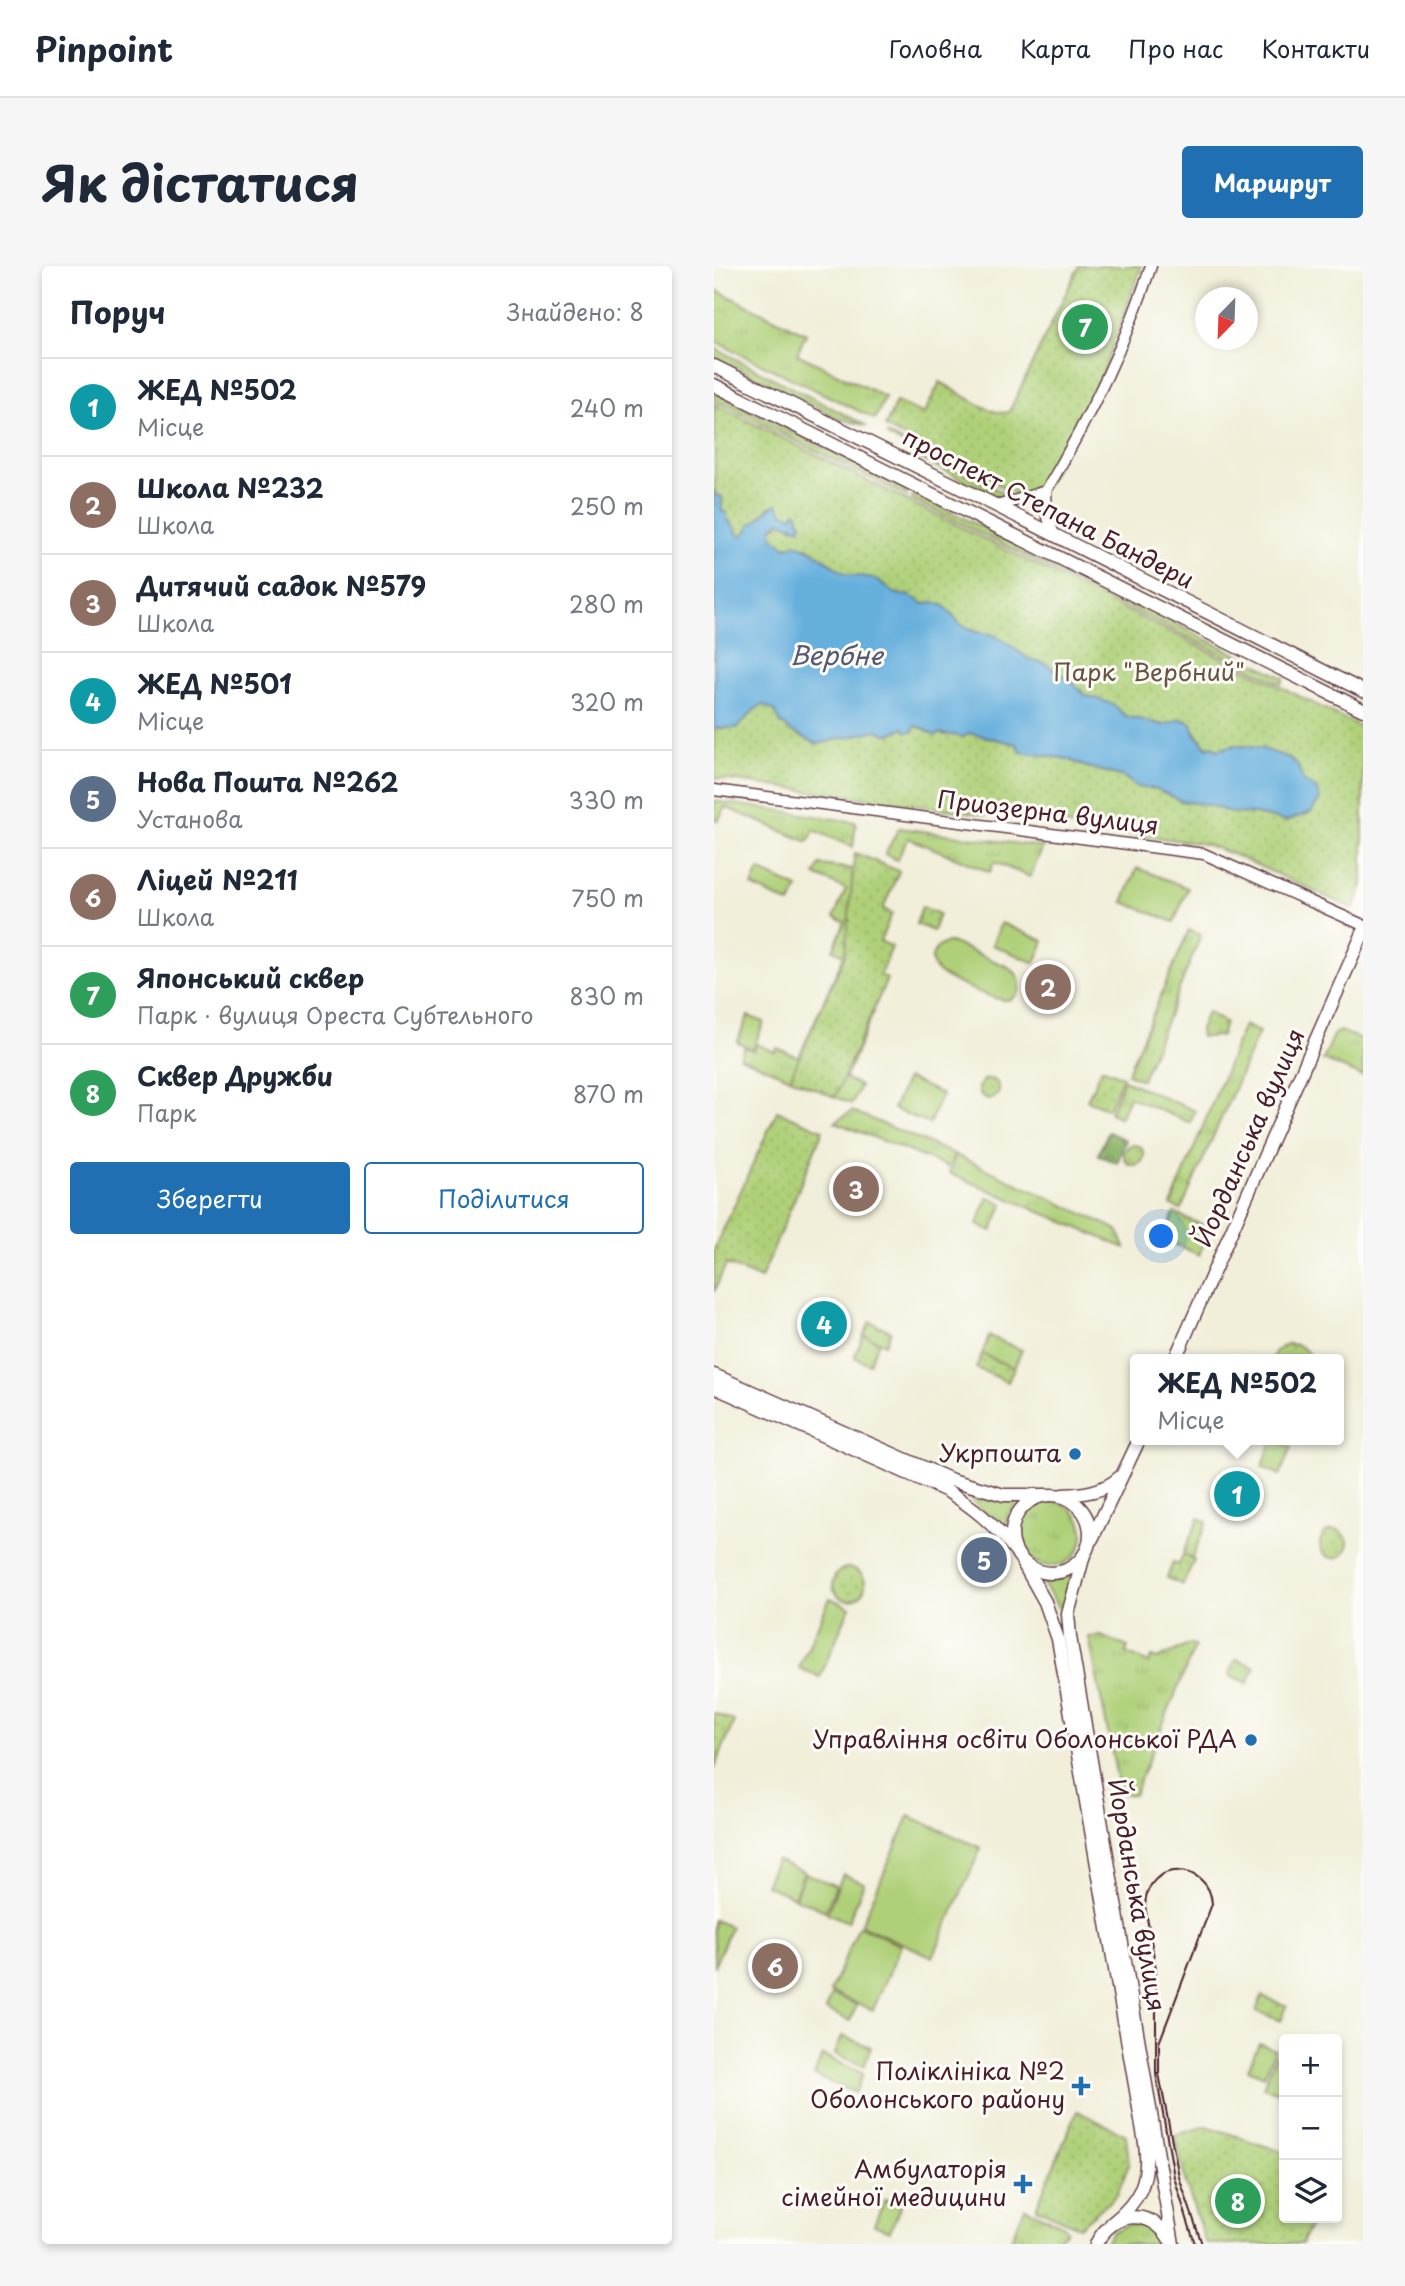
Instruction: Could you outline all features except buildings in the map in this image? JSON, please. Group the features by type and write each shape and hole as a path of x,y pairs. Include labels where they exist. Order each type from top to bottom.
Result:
{"main road":[{"name":"проспект Степана Бандери","path":"714,366 1363,691"},
{"name":"проспект Степана Бандери","path":"714,385 1363,710"},
{"name":"Йорданська вулиця","path":"1177,1354 1363,933"},
{"path":"714,1375 952,1480 1004,1495 1059,1496 1097,1491 1113,1483 1125,1471"},
{"path":"714,1387 947,1491 973,1506 988,1519 1022,1561 1035,1570 1051,1573 1073,1567 1086,1552 1090,1536 1086,1516 1072,1501 1059,1496"},
{"name":"Йорданська вулиця","path":"1137,1445 1086,1552 1068,1614 1172,2244"},
{"path":"1015,1550 1011,1532 1016,1515 1029,1501 1046,1495"},
{"name":"Йорданська вулиця","path":"1022,1561 1045,1602 1058,1639 1146,2151 1141,2192 1127,2212 1111,2224 1099,2239 1089,2244"},
{"path":"1111,2224 1136,2217 1149,2220 1160,2226 1172,2244"}],"street":[{"path":"1054,535 1047,515 1046,491 1081,430 1117,357 1151,266"},
{"path":"997,506 1046,491"},
{"name":"Приозерна вулиця","path":"714,790 1205,854 1363,925"}],"green space":[{"path":"1079,266 1141,266 1141,269 1099,382 1043,488 1022,497 885,427 896,402 924,414 940,382 984,407 1002,413 1009,412"},
{"path":"714,289 806,334 797,354 885,397 875,419 714,341"},
{"path":"714,348 867,426 840,419 714,356"},
{"path":"714,393 904,488 907,496 714,400"},
{"name":"Парк \"Вербний\"","path":"714,404 1363,728 1363,885 1353,909 1205,844 714,778 714,728 737,728 754,710 763,705 775,711 781,723 792,732 818,744 877,730 891,735 898,730 915,726 945,735 970,733 1017,744 1021,752 1068,759 1124,777 1137,787 1157,789 1181,801 1209,805 1232,813 1255,814 1286,821 1311,812 1316,789 1303,781 1290,758 1263,749 1236,745 1216,750 1215,747 1207,748 1188,721 1181,719 1164,725 1125,716 1112,704 1085,695 1069,679 1046,664 1029,659 961,625 950,612 933,602 924,604 908,595 900,596 871,578 847,576 808,547 784,546 776,539 772,540 772,528 780,524 780,521 800,528 798,513 793,516 783,513 777,504 769,507 741,537 727,519 727,512 722,512 722,497 715,496"},
{"path":"886,434 1015,499 1002,499 921,459 906,445"},
{"path":"917,495 1284,678 1281,684 912,499"},
{"path":"714,801 856,822 853,847 814,830 808,842 725,807 718,821 714,819"},
{"path":"899,828 1043,847 1030,877 994,862 990,872 908,838 897,860 885,854"},
{"path":"855,853 899,871 883,909 892,913 880,941 892,947 880,975 887,979 835,1097 790,1078 845,955"},
{"path":"820,865 853,869 845,989 802,1083 740,1057 744,1047 754,1051 757,1044 775,1052 777,1048 799,1057 844,955 833,950 845,922 834,917 846,889 815,875"},
{"path":"1137,868 1188,888 1174,922 1123,902"},
{"path":"759,870 798,888 790,904 752,886"},
{"path":"922,907 939,914 933,931 916,924"},
{"path":"1001,923 1044,941 1035,963 992,945"},
{"path":"1189,930 1201,935 1142,1080 1127,1074"},
{"path":"953,943 1013,970 1019,979 1018,994 1003,1000 938,972 932,958 938,947"},
{"path":"874,1011 845,1078 860,1086 852,1104 825,1093"},
{"path":"1207,1012 1225,1023 1221,1036 1201,1037 1200,1029"},
{"path":"748,1016 764,1022 753,1049 737,1042"},
{"path":"1244,1025 1259,1032 1181,1210 1171,1205"},
{"path":"1340,1031 1363,1040 1363,1076 1323,1060 1335,1033"},
{"path":"1102,1068 1123,1077 1108,1109 1087,1100"},
{"path":"907,1078 942,1094 929,1124 893,1109"},
{"path":"989,1079 996,1082 999,1089 996,1096 989,1099 982,1096 979,1089 982,1082"},
{"path":"1124,1080 1195,1111 1190,1123 1129,1097 1120,1118 1110,1113"},
{"path":"777,1111 823,1130 761,1279 726,1264 714,1292 714,1250"},
{"path":"852,1111 954,1154 948,1167 835,1122"},
{"path":"1108,1132 1126,1140 1117,1163 1098,1155"},
{"path":"1130,1145 1138,1145 1144,1155 1138,1165 1130,1165 1124,1159 1124,1151"},
{"path":"956,1155 1118,1230 1125,1248 949,1173"},
{"path":"988,1197 1003,1204 992,1231 977,1225"},
{"path":"1174,1213 1210,1228 1199,1255 1163,1239"},
{"path":"870,1322 891,1331 885,1344 864,1335"},
{"path":"864,1335 879,1342 869,1364 854,1357"},
{"path":"989,1336 1022,1350 1014,1368 982,1354"},
{"path":"1287,1344 1295,1344 1308,1354 1274,1354"},
{"path":"982,1354 1014,1368 1008,1382 976,1368"},
{"path":"1271,1445 1291,1447 1280,1475 1262,1467"},
{"path":"966,1495 1019,1501 1007,1516 1005,1532"},
{"path":"1045,1502 1057,1502 1074,1511 1081,1522 1081,1546 1074,1557 1057,1566 1045,1566 1033,1561 1024,1552 1019,1540 1019,1528 1024,1516 1033,1507"},
{"path":"1199,1518 1207,1522 1192,1558 1183,1554"},
{"path":"1334,1530 1344,1534 1348,1544 1344,1554 1334,1558 1324,1554 1320,1544 1324,1534"},
{"path":"1183,1555 1194,1560 1183,1585 1167,1578 1173,1562 1179,1565"},
{"path":"849,1568 860,1573 865,1584 860,1595 849,1600 838,1595 833,1584 838,1573"},
{"path":"1074,1574 1068,1589 1064,1617 1040,1578 1058,1579"},
{"path":"830,1598 850,1607 820,1677 799,1668"},
{"path":"1101,1636 1128,1647 1126,1653 1149,1663 1152,1657 1157,1659 1190,1644 1195,1646 1134,1795 1120,1793 1089,1637"},
{"path":"1236,1659 1255,1667 1248,1683 1229,1675"},
{"path":"714,1713 734,1721 714,1770"},
{"path":"909,1816 981,1848 933,1957 861,1925"},
{"path":"776,1860 804,1872 794,1897 765,1885"},
{"path":"805,1873 836,1886 825,1911 795,1898"},
{"path":"843,1874 864,1883 848,1922 827,1913"},
{"path":"714,1920 731,1927 714,1967"},
{"path":"859,1926 901,1945 873,2010 830,1992"},
{"path":"832,1994 857,2005 850,2021 826,2010"},
{"path":"1262,1996 1287,2006 1281,2021 1256,2011"},
{"path":"842,2036 871,2047 864,2066 835,2054"},
{"path":"1259,2043 1275,2050 1264,2076 1248,2069"},
{"path":"822,2055 863,2073 855,2093 814,2075"},
{"path":"1276,2055 1279,2056 1278,2093 1263,2087"},
{"path":"1077,2111 1126,2135 1129,2164 1117,2195 1079,2227 1036,2208"},
{"path":"1207,2126 1279,2150 1279,2223 1311,2223 1302,2244 1206,2244 1186,2184 1175,2135"},
{"path":"885,2199 901,2205 890,2231 874,2225"},
{"path":"1025,2208 1064,2226 1067,2231 1051,2244 1009,2244"},
{"path":"1129,2224 1150,2229 1164,2244 1104,2244 1112,2232"}],"water":[{"name":"Вербне","path":"714,488 715,496 722,496 722,512 727,512 727,519 738,535 741,536 750,524 777,504 783,513 793,516 795,511 802,522 800,529 780,521 772,528 773,540 776,539 784,546 801,546 844,573 876,580 893,592 909,595 924,604 933,602 943,605 961,625 1003,640 1029,659 1046,664 1069,679 1085,695 1112,704 1126,716 1164,725 1181,719 1192,723 1195,733 1207,748 1212,746 1217,750 1236,745 1263,749 1290,758 1298,766 1303,781 1316,789 1320,799 1311,812 1286,821 1255,814 1232,813 1209,805 1181,801 1157,789 1137,787 1124,777 1068,759 1021,752 1017,744 970,733 963,737 940,733 935,736 915,726 912,732 903,728 885,734 877,730 818,744 792,732 781,723 775,711 763,705 754,710 737,728 714,728"}],"tram line":[{"path":"1195,2244 1174,2177 1156,2074 1156,1969 1145,1906 1148,1890 1156,1879 1166,1873 1178,1871 1201,1879 1209,1890 1212,1904 1159,2043 1159,2074 1179,2177 1202,2244"}],"place":[{"name":"Японський сквер","path":"1085,327"},
{"name":"Школа №232","path":"1048,987"},
{"name":"Дитячий садок №579","path":"856,1189"},
{"name":"ЖЕД №501","path":"824,1324"},
{"name":"Укрпошта","path":"1075,1454"},
{"name":"ЖЕД №502","path":"1237,1494"},
{"name":"Нова Пошта №262","path":"984,1560"},
{"name":"Управління освіти Оболонської РДА","path":"1251,1740"},
{"name":"Ліцей №211","path":"775,1966"},
{"name":"Поліклініка №2 Оболонського району","path":"1081,2086"},
{"name":"Амбулаторія сімейної медицини","path":"1023,2184"},
{"name":"Сквер Дружби","path":"1238,2201"}]}
